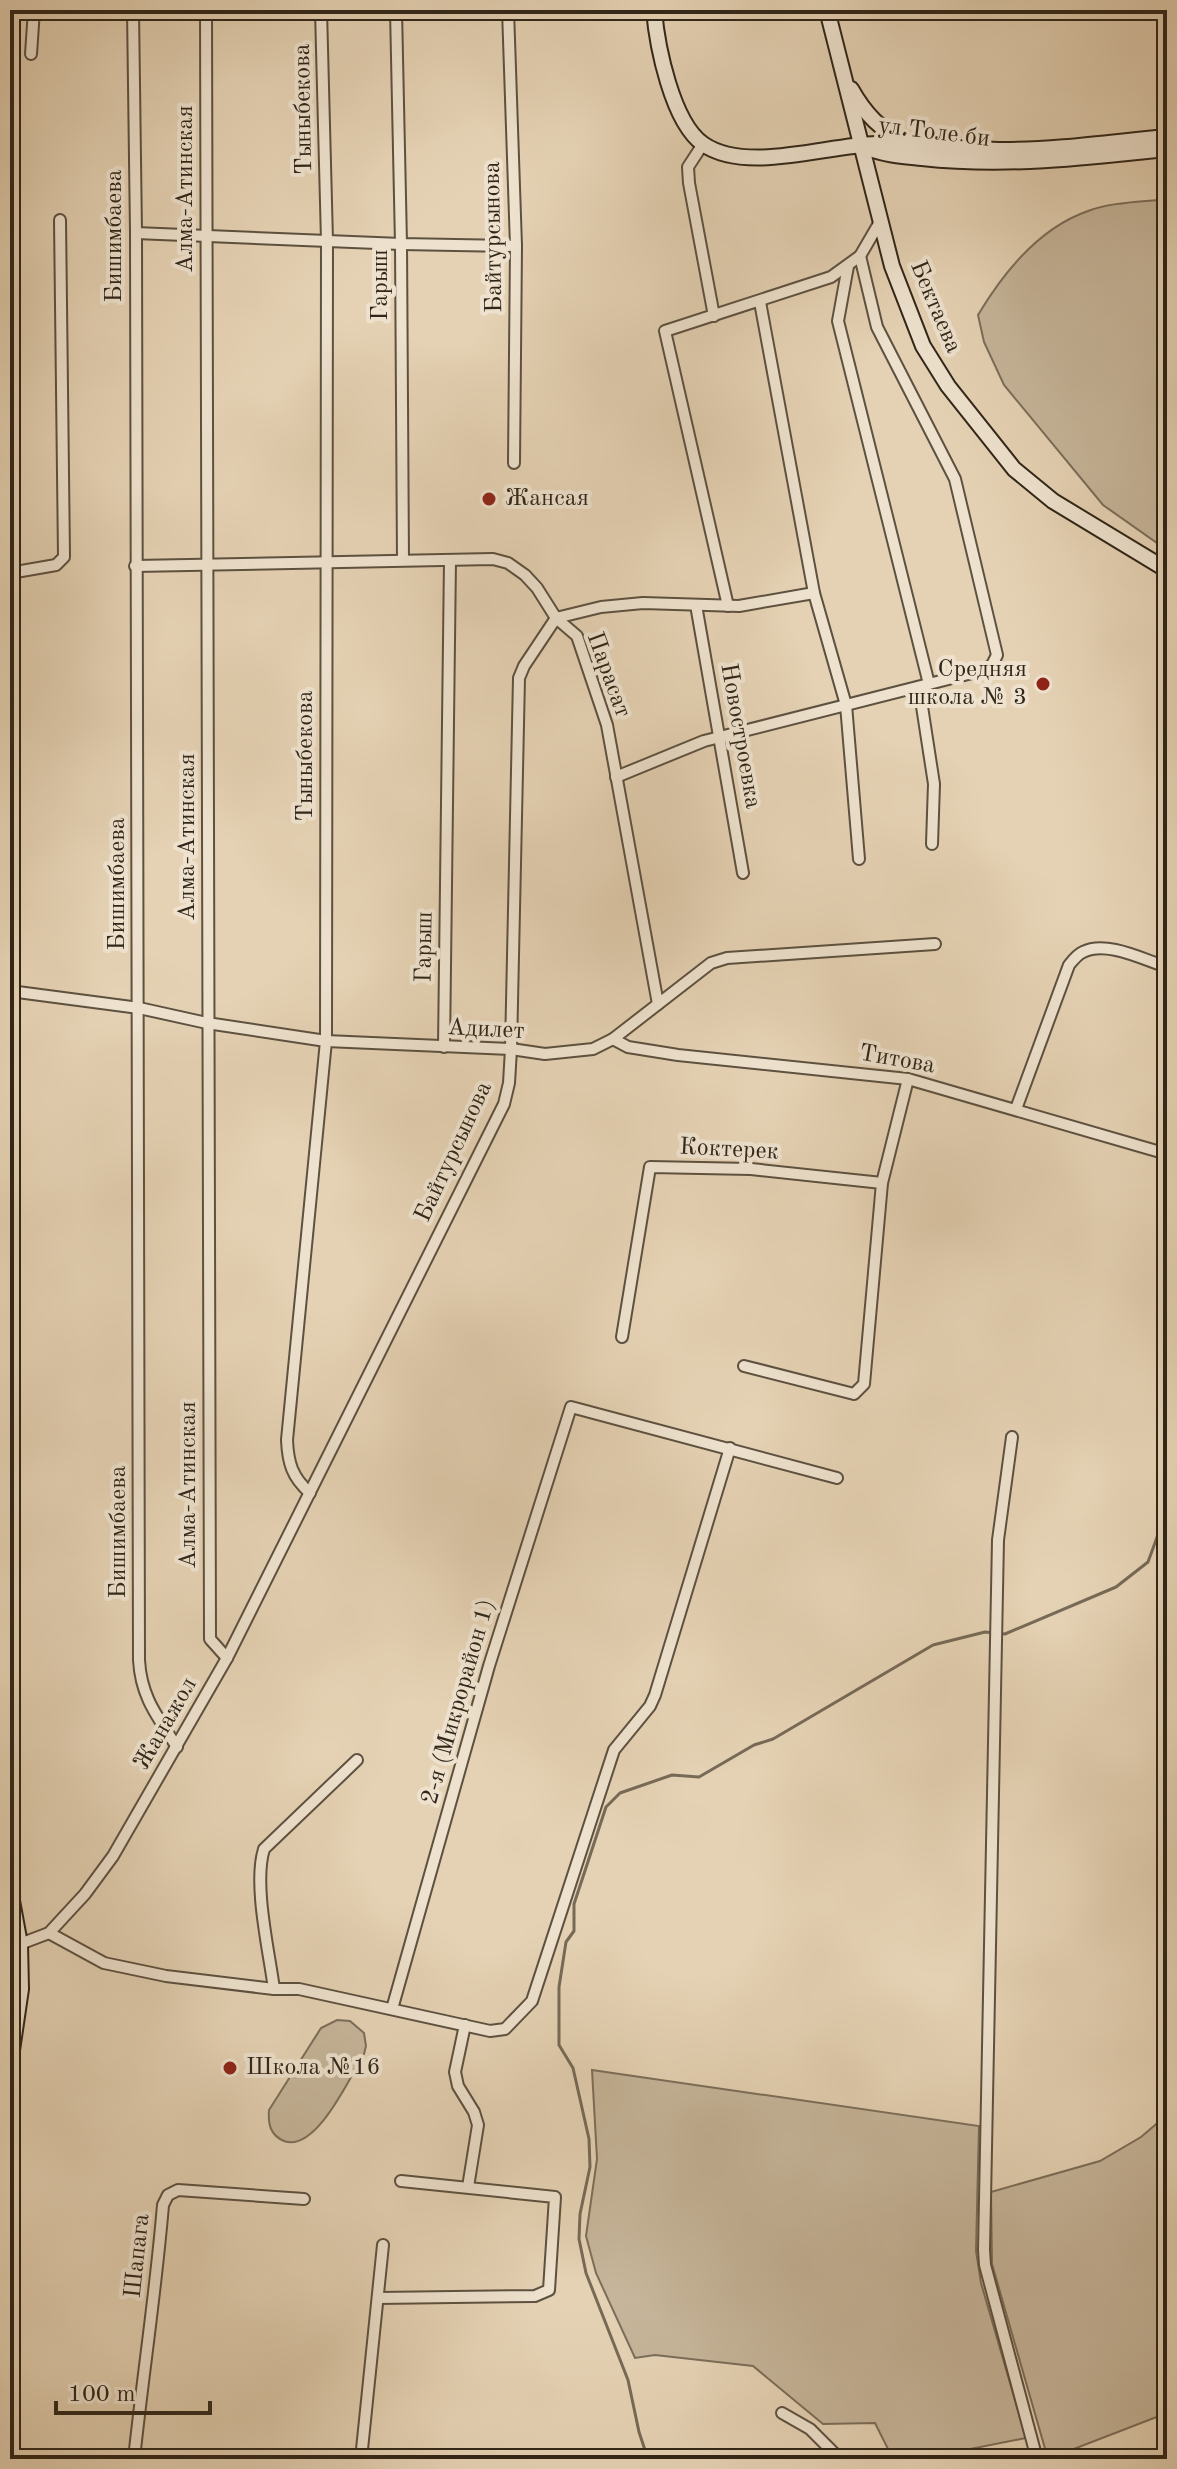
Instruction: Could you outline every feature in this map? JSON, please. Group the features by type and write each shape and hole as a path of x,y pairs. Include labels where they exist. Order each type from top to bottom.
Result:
{"main road":[{"path":"654,10 663,65 674,99 687,125 703,144 726,154 752,156 789,155 860,144"},
{"name":"Бектаева","path":"827,10 892,266 923,346 948,386 1014,469 1053,501 1167,570"},
{"path":"842,74 860,106 874,121 890,134 919,146"},
{"name":"ул.Толе би","path":"860,144 1025,150 1167,137"},
{"name":"ул.Толе би","path":"860,144 880,153 956,162 1025,163 1167,149"},
{"path":"872,180 881,166 894,155"},
{"path":"10,1890 20,1944 21,1989 10,2064"},
{"path":"10,2018 20,1944"}],"street":[{"path":"31,54 34,10"},
{"name":"Бишимбаева","path":"133,10 140,1682 146,1699 177,1747"},
{"name":"Алма-Атинская","path":"206,10 210,1639 227,1658"},
{"name":"Тыныбекова","path":"310,1493 298,1482 288,1463 287,1440 326,1041 327,241 321,10"},
{"name":"Гарыш","path":"396,10 403,560"},
{"name":"Байтурсынова","path":"508,10 516,246 514,463"},
{"path":"703,144 688,167 689,183 714,316"},
{"path":"728,606 665,331 831,277 860,256 882,218"},
{"path":"10,573 56,565 64,557 60,220"},
{"path":"136,233 516,246"},
{"path":"616,777 720,737 984,670 992,665 997,655 955,479 877,327 860,256"},
{"path":"848,266 838,321 924,686 934,784 932,844"},
{"path":"760,302 814,593 846,705 859,859"},
{"name":"Парасат","path":"135,566 493,559 508,563 537,588 556,618 577,636 607,725 658,1004"},
{"name":"Гарыш","path":"444,1047 450,560"},
{"path":"556,618 601,607 643,603 728,606 814,593"},
{"name":"Новостроевка","path":"696,605 743,873"},
{"name":"Байтурсынова","path":"310,1493 504,1104 511,1049 519,678 556,618"},
{"name":"Адилет","path":"10,991 139,1008 207,1023 326,1041 569,1053 593,1049 613,1039 711,963 727,958 935,944"},
{"path":"1016,1109 1069,965 1080,953 1093,949 1115,950 1167,967"},
{"name":"Титова","path":"613,1039 628,1047 678,1055 908,1079 1167,1154"},
{"path":"744,1366 854,1394 864,1384 882,1183 908,1079"},
{"name":"Коктерек","path":"622,1337 650,1167 751,1169 882,1183"},
{"name":"2-я (Микрорайон 1)","path":"392,2009 489,1666 571,1407 730,1448"},
{"path":"1012,1437 998,1540 984,2250 985,2265 1037,2459"},
{"path":"49,1933 104,1963 166,1976 274,1989 299,1989 490,2031 505,2029 519,2018 532,2001 614,1750 650,1706 655,1695 730,1448 837,1478"},
{"name":"Жанажол","path":"20,1944 49,1933 85,1894 113,1856 227,1658 310,1493"},
{"path":"274,1989 260,1884 260,1861 264,1849 357,1760"},
{"path":"465,2025 455,2072 458,2086 478,2125 468,2187"},
{"path":"378,2298 535,2296 549,2290 555,2197 401,2181"},
{"name":"Шапага","path":"134,2459 145,2352 157,2281 163,2205 168,2195 178,2190 304,2199"},
{"path":"361,2459 383,2245"},
{"path":"782,2413 810,2429 840,2459"}],"shaded area":[{"path":"1167,199 1167,550 1103,505 1004,385 984,342 978,315 999,283 1024,254 1038,240 1070,219 1097,208"},
{"path":"337,2020 350,2021 364,2033 364,2054 320,2125 296,2142 284,2141 271,2128 269,2110 321,2028"},
{"path":"592,2070 979,2126 976,2251 981,2283 1026,2438 920,2459 893,2459 875,2423 823,2424 753,2366 655,2355 635,2358 596,2273 586,2236 597,2159"},
{"path":"1167,2115 1167,2413 1048,2459 992,2264 991,2192 1100,2161 1141,2137"}],"waterway":[{"path":"648,2459 628,2380 586,2273 579,2239 580,2214 590,2167 589,2139 573,2068 559,2045 559,1987 566,1942 574,1931 574,1904 606,1807 620,1793 672,1775 699,1777 754,1745 773,1739 933,1645 985,1632 1005,1634 1116,1587 1148,1562 1167,1510"}],"place":[{"name":"Жансая","path":"489,499"},
{"name":"Средняя школа № 3","path":"1043,684"},
{"name":"Школа №16","path":"230,2068"}]}
